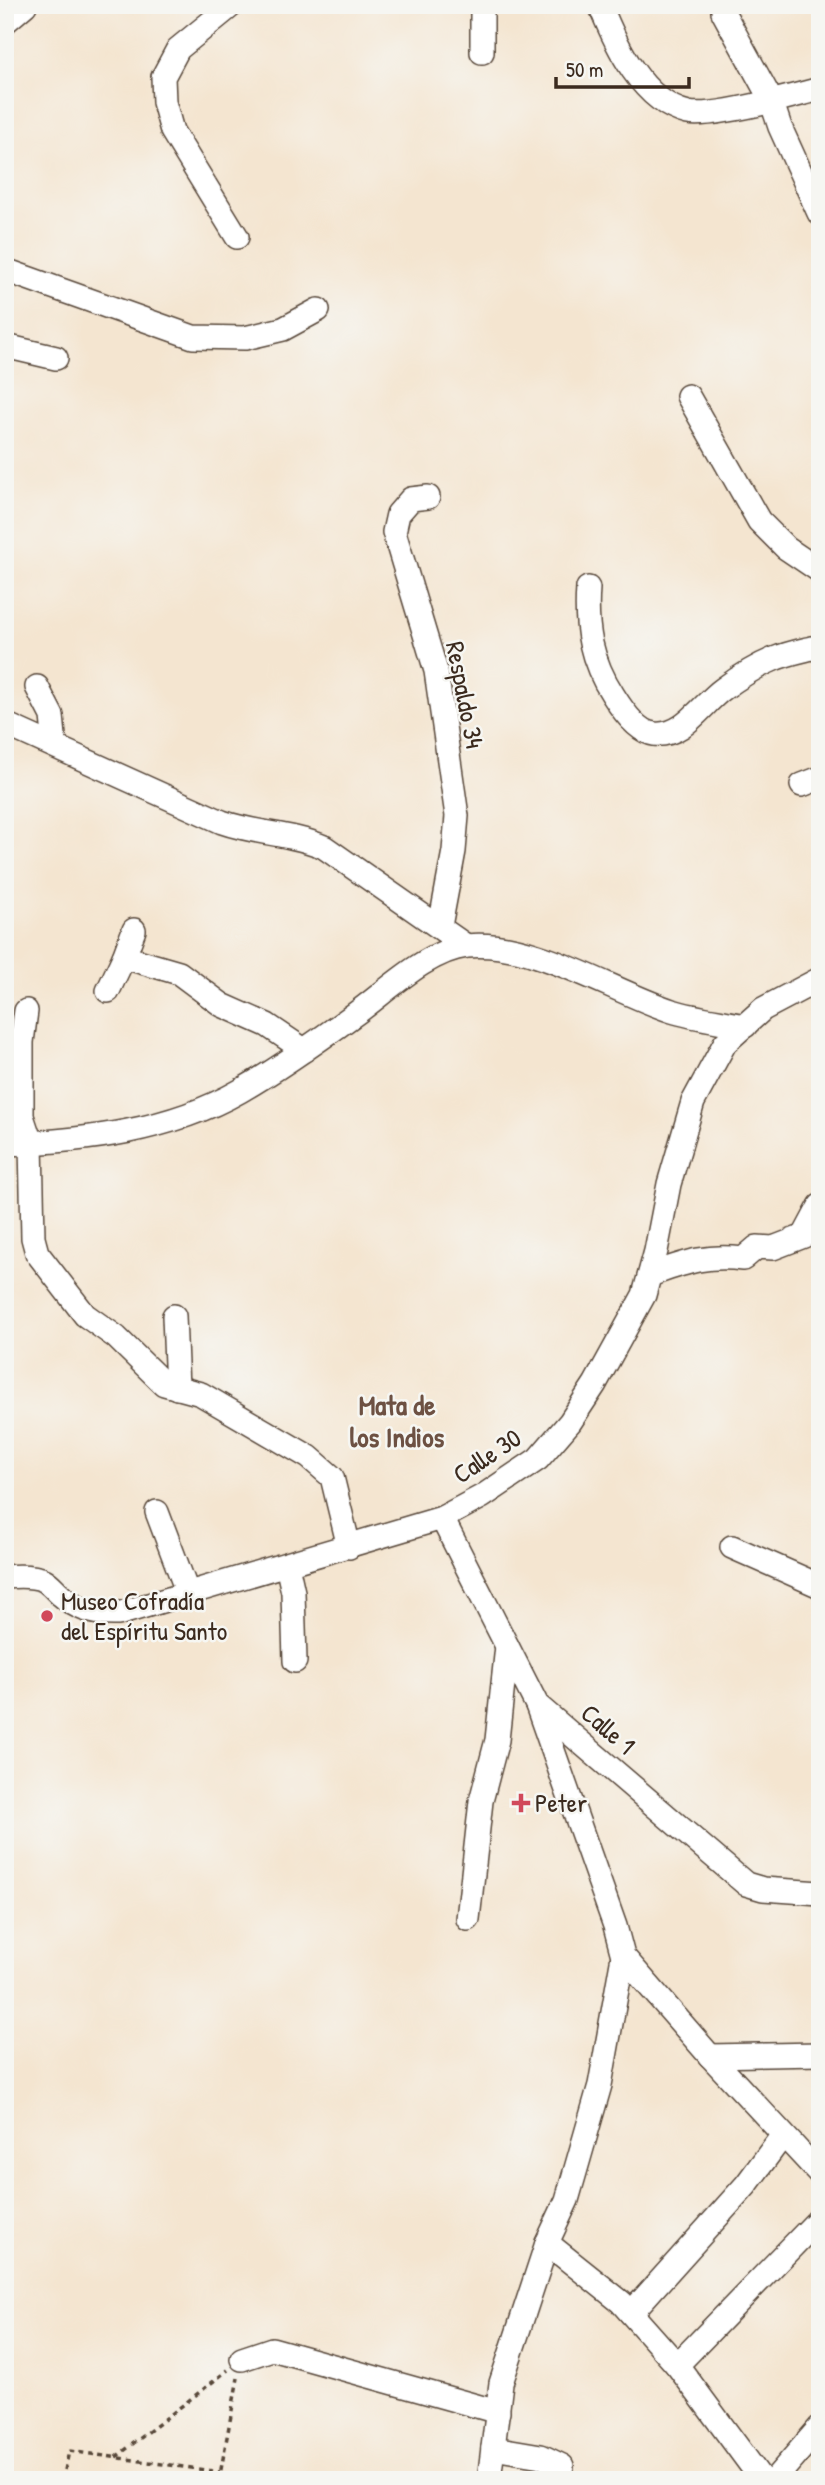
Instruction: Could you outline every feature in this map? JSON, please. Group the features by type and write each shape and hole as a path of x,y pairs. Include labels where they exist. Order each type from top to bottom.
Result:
{"street":[{"path":"5,22 25,5"},
{"path":"232,5 178,49 163,77 164,102 172,131 237,237"},
{"path":"482,5 482,52"},
{"path":"600,5 641,84 665,103 689,113 715,113 820,89"},
{"path":"723,12 771,100 780,127 819,213"},
{"path":"5,270 194,337 245,338 283,328 318,310"},
{"path":"5,346 56,358"},
{"path":"688,396 759,521 786,548 820,571"},
{"name":"Respaldo 34","path":"428,497 411,499 398,514 394,532 436,671 457,816 454,851 440,926"},
{"path":"588,588 588,636 599,669 617,702 642,730 653,734 667,733 691,719 722,690 773,659 820,646"},
{"path":"37,687 52,716 55,747"},
{"path":"5,724 222,822 253,831 304,839 324,847 467,946"},
{"path":"108,991 134,930"},
{"path":"5,1144 106,1135 197,1113 241,1090 304,1050 434,956 467,946 508,948 543,957 674,1012 745,1026"},
{"path":"124,957 179,973 222,1005 267,1024 304,1050"},
{"name":"Calle 30","path":"5,1577 25,1576 44,1580 69,1602 89,1612 118,1614 442,1518 484,1496 538,1459 570,1422 595,1384 644,1295 669,1184 693,1102 725,1044 764,1009 820,979"},
{"path":"26,1011 22,1042 22,1116 31,1143 33,1238 37,1253 85,1315 116,1337 164,1384 201,1394 309,1457 332,1477 349,1547"},
{"path":"650,1275 718,1256 743,1259 757,1248 773,1248 804,1236 820,1206"},
{"path":"173,1316 177,1388"},
{"path":"157,1512 188,1594"},
{"name":"Calle 1","path":"442,1518 537,1705 746,1884 763,1889 820,1894"},
{"path":"732,1547 820,1586"},
{"path":"287,1565 293,1592 295,1661"},
{"path":"468,1919 481,1801 497,1740 507,1646"},
{"path":"489,2480 502,2383 547,2243 567,2200 600,2085 623,1956 615,1926 537,1705"},
{"path":"623,1956 709,2056 820,2174"},
{"path":"709,2056 820,2054"},
{"path":"631,2313 746,2185 783,2135"},
{"path":"677,2365 820,2218"},
{"path":"547,2243 631,2313 677,2365 762,2480"},
{"path":"242,2359 272,2349 498,2412"},
{"path":"774,2480 820,2427"},
{"path":"493,2448 541,2456 562,2466"}],"path":[{"path":"116,2457 242,2359"},
{"path":"219,2480 242,2359"},
{"path":"63,2480 69,2451 220,2472"}],"place":[{"name":"Museo Cofradía del Espíritu Santo","path":"47,1616"},
{"name":"Peter","path":"521,1803"}],"district":[{"name":"Mata de los Indios","path":"397,1421"}]}
